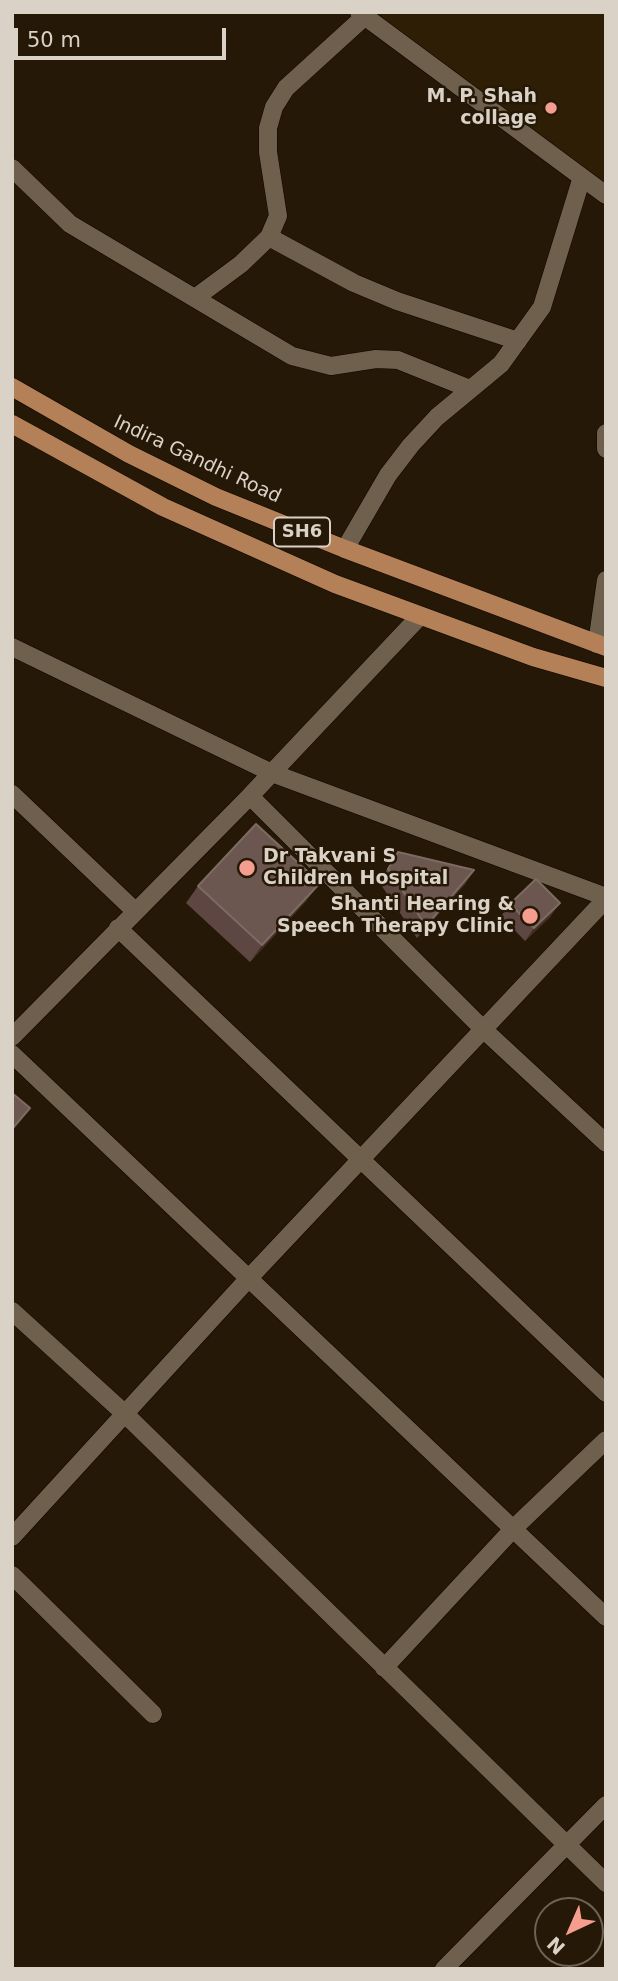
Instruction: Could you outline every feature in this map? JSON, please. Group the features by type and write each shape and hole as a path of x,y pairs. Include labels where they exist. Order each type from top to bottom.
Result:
{"main road":[{"name":"Indira Gandhi Road","path":"12,387 129,454 204,491 345,549 601,646"},
{"name":"SH6","path":"12,424 163,507 335,584 533,657 606,678"}],"street":[{"path":"195,298 242,264 269,237 278,216 268,152 268,128 274,107 286,88 361,15 606,195"},
{"path":"12,167 70,224 292,356 331,366 376,359 398,360 470,389"},
{"path":"345,549 388,475 411,445 470,389 501,364 542,307 582,177"},
{"path":"269,237 354,284 518,341"},
{"path":"606,433 606,449"},
{"path":"601,646 606,580"},
{"path":"12,1037 250,796 420,616"},
{"path":"12,647 272,773 606,897 250,1277 12,1538"},
{"path":"12,794 135,911"},
{"path":"250,796 483,1029 606,1143"},
{"path":"118,928 606,1393"},
{"path":"12,1054 250,1277 606,1618"},
{"path":"12,1311 124,1413 566,1847 606,1883"},
{"path":"384,1668 514,1528 606,1440"},
{"path":"12,1575 153,1714"},
{"path":"444,1969 606,1805"}],"shaded area":[{"name":"M. P. Shah collage","path":"381,12 606,12 606,193 386,24"}],"building":[{"path":"256,824 320,883 262,945 198,886"},
{"path":"398,852 474,870 426,926 388,869"},
{"path":"536,879 560,903 534,928 510,904"},
{"path":"12,1093 30,1108 12,1129"}],"place":[{"name":"M. P. Shah collage","path":"551,108"},
{"name":"Dr Takvani S Children Hospital","path":"247,868"},
{"name":"Shanti Hearing & Speech Therapy Clinic","path":"530,916"}]}
